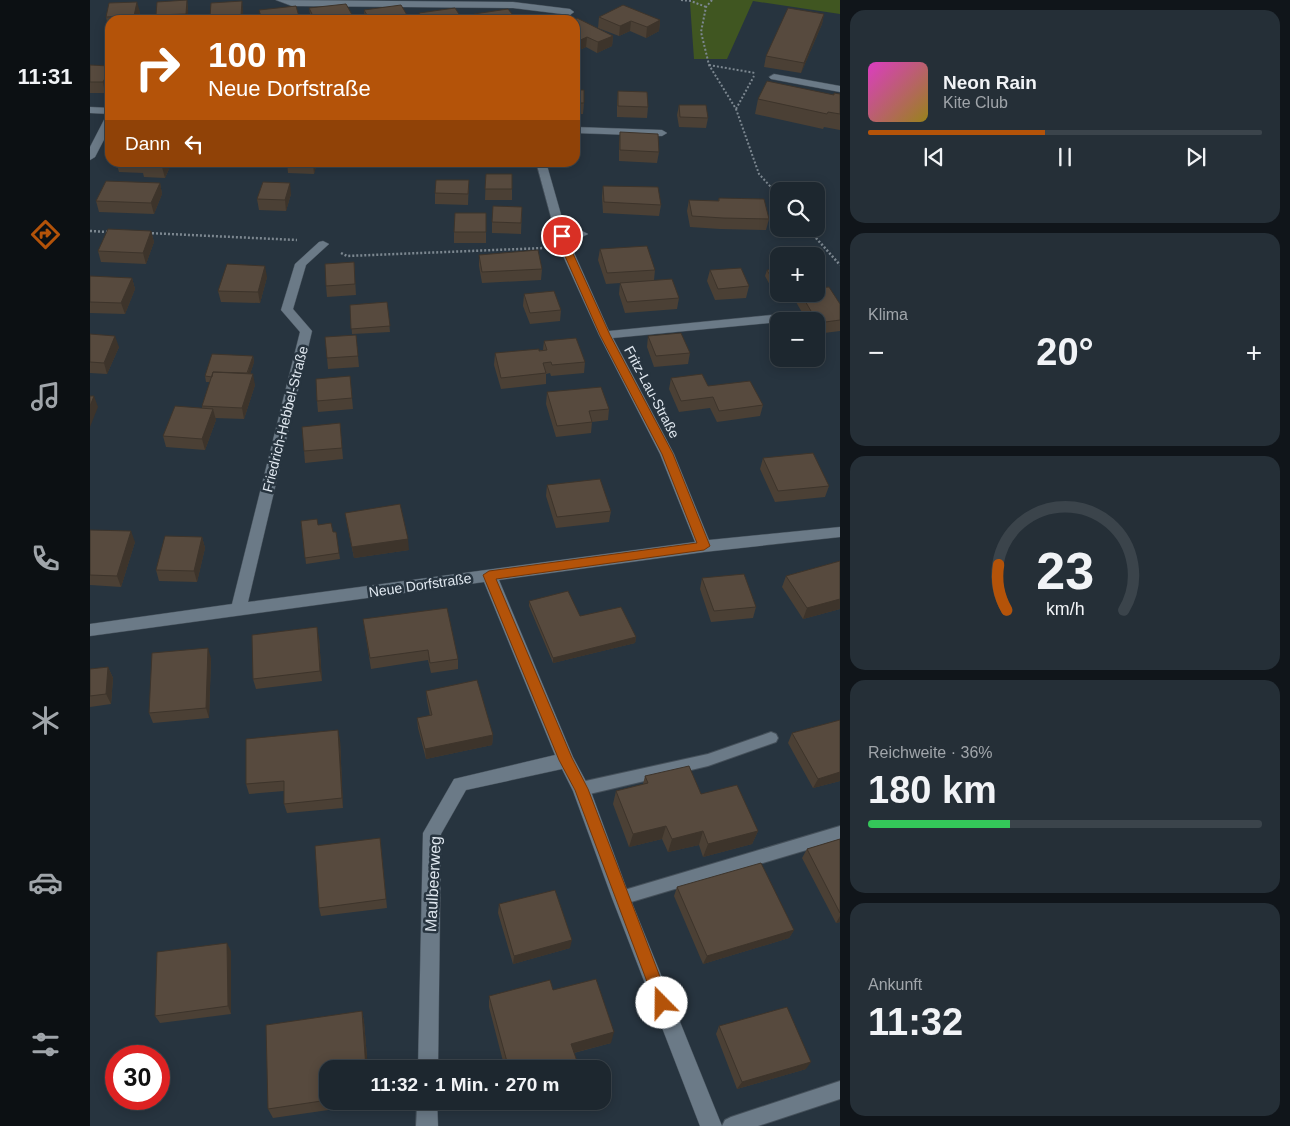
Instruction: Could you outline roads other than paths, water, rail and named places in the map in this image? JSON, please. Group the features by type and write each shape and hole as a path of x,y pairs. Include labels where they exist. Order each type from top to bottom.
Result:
{"street":[{"path":"280,0 292,3 513,6 570,12"},
{"path":"774,77 840,89"},
{"path":"90,110 105,111"},
{"path":"90,157 105,128"},
{"path":"580,130 662,133"},
{"name":"Fritz-Lau-Straße","path":"542,167 565,247 605,335 667,454 704,546"},
{"path":"562,236 582,234"},
{"name":"Friedrich-Hebbel-Straße","path":"239,609 306,332 287,310 301,264 322,244"},
{"name":"Fritz-Lau-Straße","path":"605,335 770,319"},
{"name":"Neue Dorfstraße","path":"90,630 704,546 840,532"},
{"path":"489,575 566,760 581,789 621,898 711,1126"},
{"name":"Maulbeerweg","path":"428,1060 432,833 460,784 566,760"},
{"path":"427,1110 427,1126"}],"lane":[{"path":"581,789 708,760 772,738"},
{"path":"621,898 840,832"},
{"path":"731,1126 840,1090"}]}
